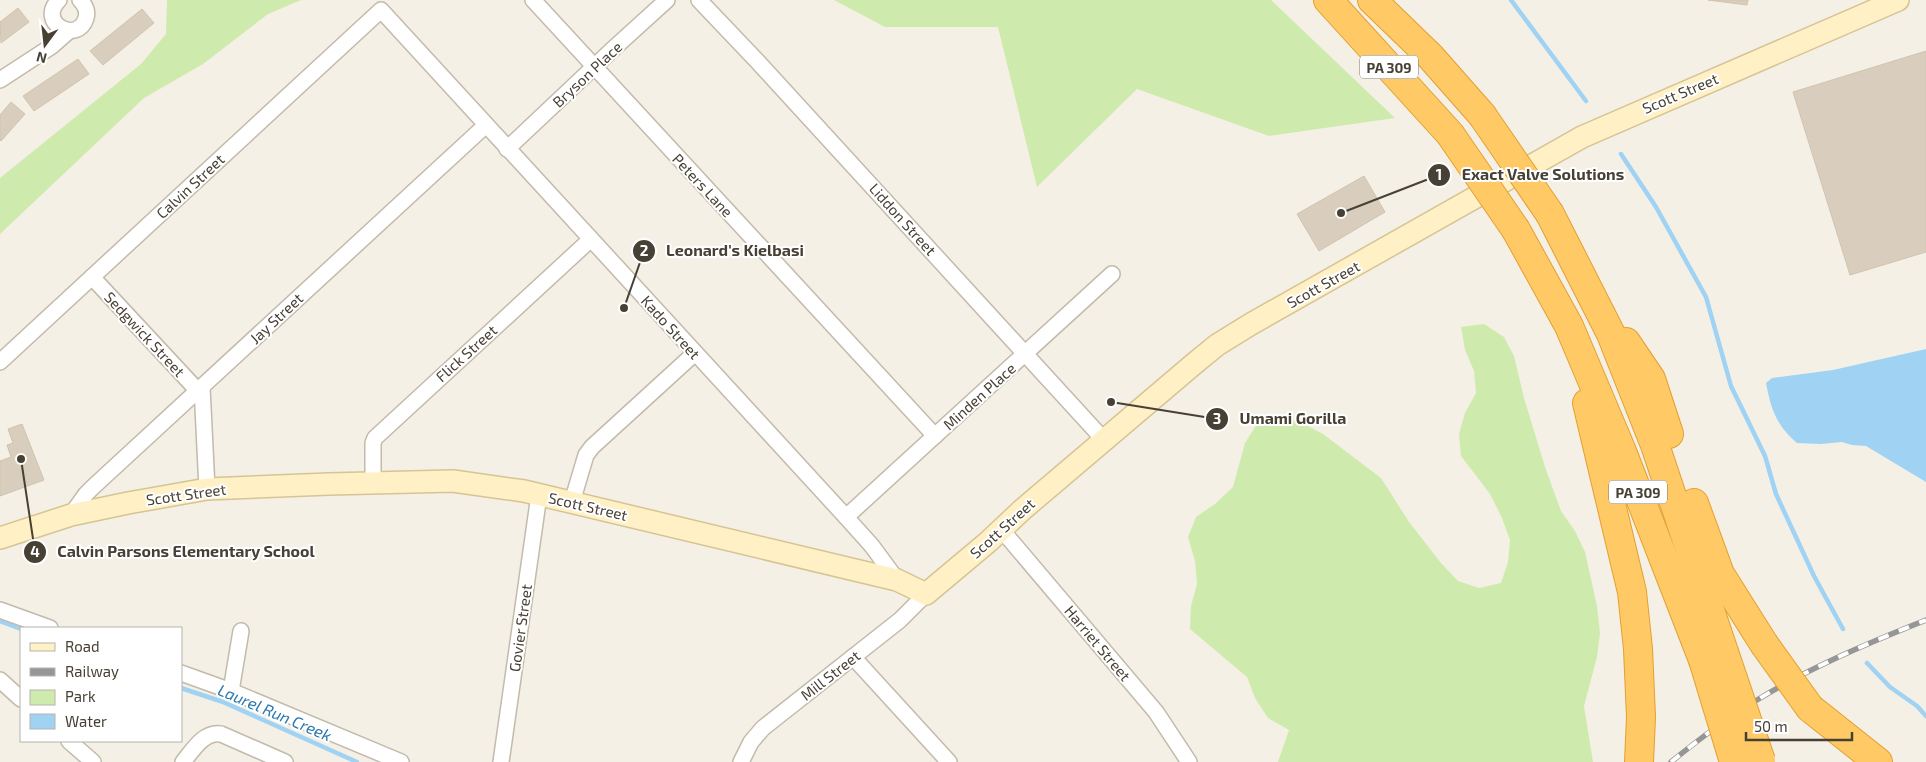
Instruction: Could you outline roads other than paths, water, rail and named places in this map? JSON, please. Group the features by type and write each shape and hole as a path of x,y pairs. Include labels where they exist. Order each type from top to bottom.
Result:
{"highway":[{"name":"PA 309","path":"1328,0 1450,134 1516,230 1569,326 1621,450 1762,761"},
{"name":"PA 309","path":"1372,0 1430,56 1482,115 1550,214 1611,334 1655,445 1714,656 1734,762"},
{"path":"1586,282 1651,379 1677,458 1720,574 1764,644 1810,708 1878,762"},
{"path":"1569,326 1632,592 1638,649 1641,717 1639,762"}],"street":[{"path":"58,0 54,6 52,17 59,27 69,30"},
{"path":"0,80 52,46 69,30 80,27 86,18 86,8 80,0"},
{"name":"Peters Lane","path":"533,0 935,436"},
{"name":"Bryson Place","path":"508,149 668,0"},
{"name":"Liddon Street","path":"699,0 1026,353 1104,440"},
{"name":"Scott Street","path":"0,538 71,515 207,489 453,482 502,487 539,494 897,580 926,594 1217,345 1544,157 1605,125 1898,0"},
{"name":"Kado Street","path":"381,10 846,517 872,546 897,580"},
{"name":"Calvin Street","path":"0,362 381,10"},
{"name":"Jay Street","path":"71,515 86,494 486,125"},
{"name":"Flick Street","path":"373,483 373,443 375,438 591,239"},
{"name":"Minden Place","path":"846,517 1112,274"},
{"name":"Sedgwick Street","path":"92,276 200,389"},
{"path":"572,502 584,462 592,447 695,353"},
{"path":"200,389 207,489"},
{"name":"Govier Street","path":"501,762 539,494"},
{"name":"Harriet Street","path":"1001,529 1156,712 1189,762"},
{"name":"Mill Street","path":"741,762 751,742 763,728 900,620 926,594"},
{"path":"0,610 47,627"},
{"path":"231,690 242,631"},
{"path":"853,657 949,762"},
{"path":"182,673 231,690 400,762"},
{"path":"0,680 20,697"},
{"path":"183,762 202,741 214,732 285,762"},
{"path":"70,742 93,762"}],"water":[{"path":"1926,349 1926,482 1866,446 1842,442 1821,444 1797,443 1784,430 1775,416 1766,383 1772,378 1833,370"}],"waterway":[{"path":"1511,0 1586,101"},
{"path":"1621,154 1656,207 1706,297 1731,386 1765,456 1776,494 1814,576 1843,629"},
{"name":"Laurel Run Creek","path":"0,621 20,629"},
{"path":"1867,663 1890,687 1917,706 1926,716"},
{"name":"Laurel Run Creek","path":"182,688 223,702 357,762"}],"railway":[{"path":"1671,762 1702,737 1777,688 1840,656 1926,620"}],"place":[{"name":"Exact Valve Solutions","path":"1341,213"},
{"name":"Leonard's Kielbasi","path":"624,308"},
{"name":"Umami Gorilla","path":"1111,402"},
{"name":"Calvin Parsons Elementary School","path":"21,459"}]}
